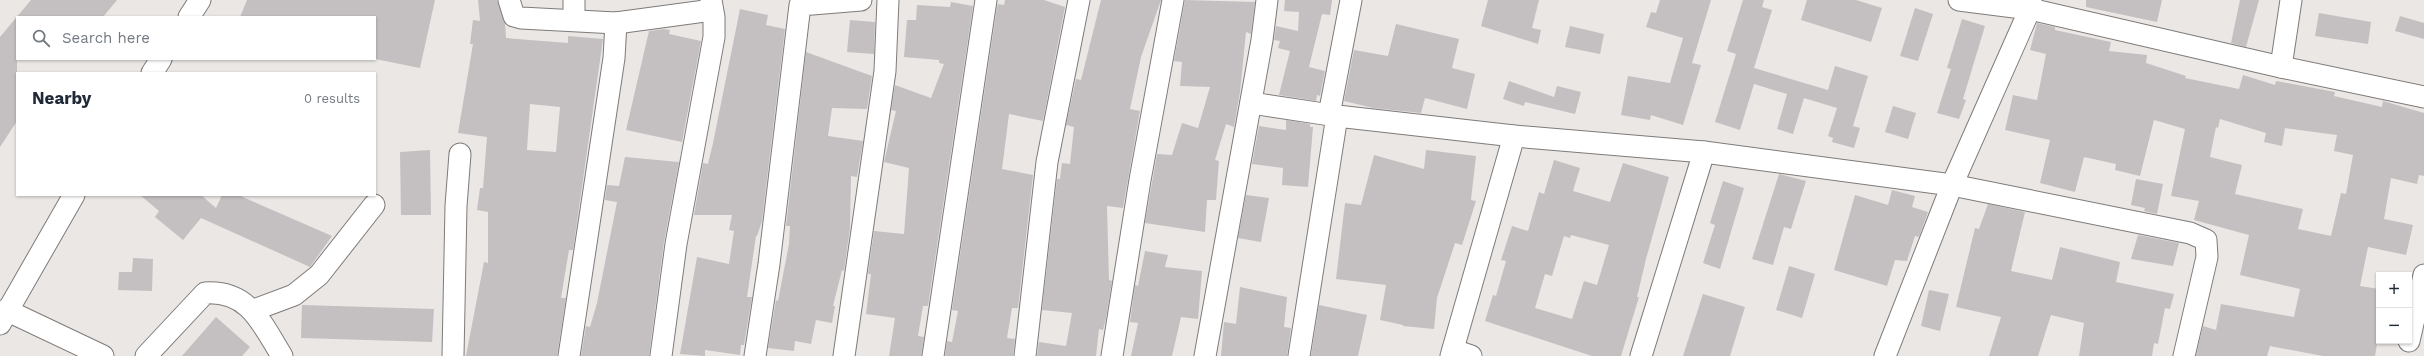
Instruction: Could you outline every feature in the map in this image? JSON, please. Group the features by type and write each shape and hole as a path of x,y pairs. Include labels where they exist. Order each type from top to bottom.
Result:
{"street":[{"path":"190,16 200,0"},
{"path":"509,0 514,16 520,18 574,10 616,23 712,5 714,37 676,244 661,356"},
{"path":"755,356 769,264 800,5 861,0"},
{"path":"844,356 885,71 888,0"},
{"path":"933,356 986,0"},
{"path":"1025,356 1047,162 1080,0"},
{"path":"1112,356 1140,180 1173,0"},
{"path":"1205,356 1262,40 1266,0"},
{"path":"1299,356 1351,0"},
{"path":"1959,0 2030,4 2281,67 2424,97"},
{"path":"2281,67 2291,0"},
{"path":"1885,356 1952,185 2030,4"},
{"path":"569,356 614,58 616,23"},
{"path":"153,72 160,60"},
{"path":"1251,104 1514,136 1704,152 1952,185 2190,233 2206,240 2207,257 2184,356"},
{"path":"1458,354 1514,136"},
{"path":"1641,356 1704,152"},
{"path":"453,356 456,206 460,154"},
{"path":"73,196 3,317 103,356"},
{"path":"254,310 294,295 319,275 374,205"},
{"path":"2412,328 2424,276"},
{"path":"146,356 205,293 231,295 254,310 282,356"},
{"path":"2405,356 2408,344"}],"building":[{"path":"31,0 117,0 104,16 18,16"},
{"path":"247,0 435,0 420,68 376,59 376,16 240,16"},
{"path":"478,0 497,0 505,23 506,38 568,43 568,36 603,39 573,250 569,250 561,298 566,298 557,356 466,356 484,262 488,263 488,212 477,210 480,188 483,188 487,137 458,133 473,44 470,44 473,20 480,21","holes":["530,104 560,107 556,152 527,150"]},
{"path":"1005,0 1044,0 1065,7 1043,121 1009,114 1002,169 1033,175 1018,308 1012,308 1007,338 1015,339 1013,356 945,356 947,341 952,342 958,311 952,310 997,7 998,4 1004,5"},
{"path":"1101,0 1161,0 1141,57 1130,109 1140,111 1123,208 1107,206 1109,280 1112,281 1106,318 1103,330 1099,329 1096,356 1037,356 1039,342 1066,346 1072,313 1042,310 1057,179 1060,179 1062,163 1070,164 1074,127 1066,125 1076,79 1081,80"},
{"path":"1185,0 1255,2 1251,34 1246,32 1240,92 1234,127 1226,124 1215,160 1219,161 1216,200 1207,200 1205,232 1145,223 1157,154 1172,155 1182,123 1198,128 1210,87 1180,86 1182,62 1174,61"},
{"path":"1285,0 1332,0 1330,15 1322,14 1309,67 1325,71 1320,96 1317,95 1316,101 1279,95 1290,51 1278,48 1280,41 1274,40 1276,26 1298,31 1299,12 1284,11"},
{"path":"1488,0 1539,0 1532,28 1541,30 1538,44 1481,26"},
{"path":"1660,0 1711,0 1692,63 1701,65 1683,125 1651,115 1650,120 1621,115 1628,76 1670,83 1683,38 1646,27 1651,12 1656,13"},
{"path":"1743,0 1764,0 1762,7 1772,10 1754,68 1828,90 1835,66 1868,76 1853,126 1860,128 1854,148 1832,142 1833,138 1828,136 1837,108 1804,98 1793,134 1777,129 1787,94 1754,84 1740,130 1715,122 1736,54 1727,51"},
{"path":"1807,0 1856,0 1882,8 1871,42 1801,20"},
{"path":"2086,0 2162,0 2157,22 2086,7"},
{"path":"2240,0 2259,0 2246,47 2231,43"},
{"path":"951,2 973,6 928,306 923,306 918,336 924,337 921,356 889,356 895,318 866,314 871,274 868,274 874,231 904,234 909,168 884,162 896,111 891,110 895,85 931,98 944,64 939,63 939,60 904,57 907,20 916,20 917,5 950,7"},
{"path":"1915,8 1933,14 1918,61 1900,56"},
{"path":"740,9 768,15 766,25 785,29 762,221 756,236 747,297 752,297 744,345 741,345 740,355 705,350 705,356 680,354 697,257 729,264 734,231 729,230 732,215 694,215 703,163 708,164 713,143"},
{"path":"2319,13 2371,22 2368,44 2315,36"},
{"path":"2400,16 2424,23 2424,39 2395,31"},
{"path":"16,18 16,123 0,147 0,37"},
{"path":"1962,19 1985,26 1963,99 1966,100 1959,119 1937,113 1951,69 1947,68"},
{"path":"850,20 875,22 874,54 847,52"},
{"path":"2037,23 2055,27 2055,30 2111,42 2109,51 2147,55 2146,63 2186,76 2185,78 2239,89 2243,75 2275,85 2276,81 2335,92 2334,96 2382,107 2383,101 2424,113 2424,176 2419,175 2417,184 2391,178 2384,219 2413,225 2406,255 2368,247 2360,286 2376,289 2377,344 2375,356 2323,356 2270,346 2267,356 2196,356 2203,326 2216,330 2221,304 2294,317 2300,289 2240,275 2249,235 2194,220 2199,201 2171,196 2185,129 2154,120 2140,176 2115,170 2116,164 2084,157 2075,192 2040,183 2050,140 2005,130 2013,95 2037,100 2046,54 2030,50","holes":["2220,119 2266,133 2264,142 2282,146 2285,128 2337,135 2334,151 2353,155 2346,194 2341,193 2331,236 2298,229 2303,209 2235,194 2242,165 2210,157 2216,127 2218,128"]},
{"path":"1396,24 1459,39 1452,68 1475,74 1467,109 1425,98 1421,113 1373,108 1344,101 1354,50 1388,56"},
{"path":"1570,26 1604,34 1600,54 1565,47"},
{"path":"664,29 670,30 669,34 701,41 682,142 626,130 649,31"},
{"path":"806,52 872,76 867,109 832,108 828,136 863,141 857,177 851,176 850,228 844,271 842,270 833,306 835,306 832,323 816,320 811,344 795,341 794,351 768,348 776,300 778,301 789,244 790,226 786,226"},
{"path":"1509,81 1554,97 1557,86 1581,92 1575,114 1525,102 1524,106 1503,99"},
{"path":"1893,106 1916,113 1908,139 1885,132"},
{"path":"1286,120 1310,124 1310,127 1313,127 1308,187 1282,185 1283,168 1252,164 1259,126 1286,130"},
{"path":"430,150 431,215 401,215 400,152"},
{"path":"1426,150 1476,156 1471,200 1476,201 1462,245 1455,243 1437,298 1434,329 1403,326 1380,320 1386,285 1336,279 1345,203 1361,205 1374,155 1424,169"},
{"path":"625,157 679,162 664,242 649,356 581,356 586,326 590,327 597,303 617,202 605,200 607,185 619,186"},
{"path":"1554,160 1580,168 1573,191 1610,202 1623,163 1669,177 1646,259 1637,297 1639,297 1621,356 1592,356 1485,321 1493,295 1496,296 1506,261 1501,260 1512,226 1528,231 1539,192 1544,194","holes":["1571,235 1609,245 1597,285 1584,281 1572,319 1535,308 1545,274 1552,276 1564,236 1570,238"]},
{"path":"1779,174 1806,181 1791,229 1784,227 1773,265 1752,259"},
{"path":"2136,179 2163,184 2157,214 2144,211 2145,208 2131,205"},
{"path":"1723,181 1744,188 1720,269 1703,263 1715,225 1710,223"},
{"path":"1892,190 1915,196 1912,207 1928,212 1919,237 1915,236 1907,261 1895,260 1887,286 1834,270 1855,195 1888,205"},
{"path":"1246,195 1269,198 1261,242 1238,238"},
{"path":"141,196 202,196 216,208 222,196 240,196 332,236 310,267 201,218 183,240 155,217 159,211"},
{"path":"1988,204 2025,212 2011,271 2052,280 2060,247 2120,262 2116,282 2174,294 2170,309 2165,308 2158,344 2154,343 2152,356 2079,356 2084,323 2051,315 2038,356 1989,356 2001,317 1956,307 1975,228 1979,229"},
{"path":"2138,235 2179,243 2173,266 2131,259"},
{"path":"1145,251 1168,255 1165,267 1202,271 1198,319 1181,317 1172,356 1131,356 1138,323 1130,322 1135,285 1138,286"},
{"path":"133,258 153,259 152,291 118,290 119,272 132,272"},
{"path":"1789,266 1815,274 1802,318 1776,310"},
{"path":"1240,287 1287,297 1284,327 1291,328 1287,356 1221,356 1224,322 1236,324"},
{"path":"1929,290 1949,294 1940,331 1921,326"},
{"path":"1703,294 1745,307 1730,356 1683,356"},
{"path":"302,305 434,309 432,342 301,338"},
{"path":"1319,305 1367,315 1358,356 1311,356"},
{"path":"216,317 250,347 242,356 182,356"}]}
